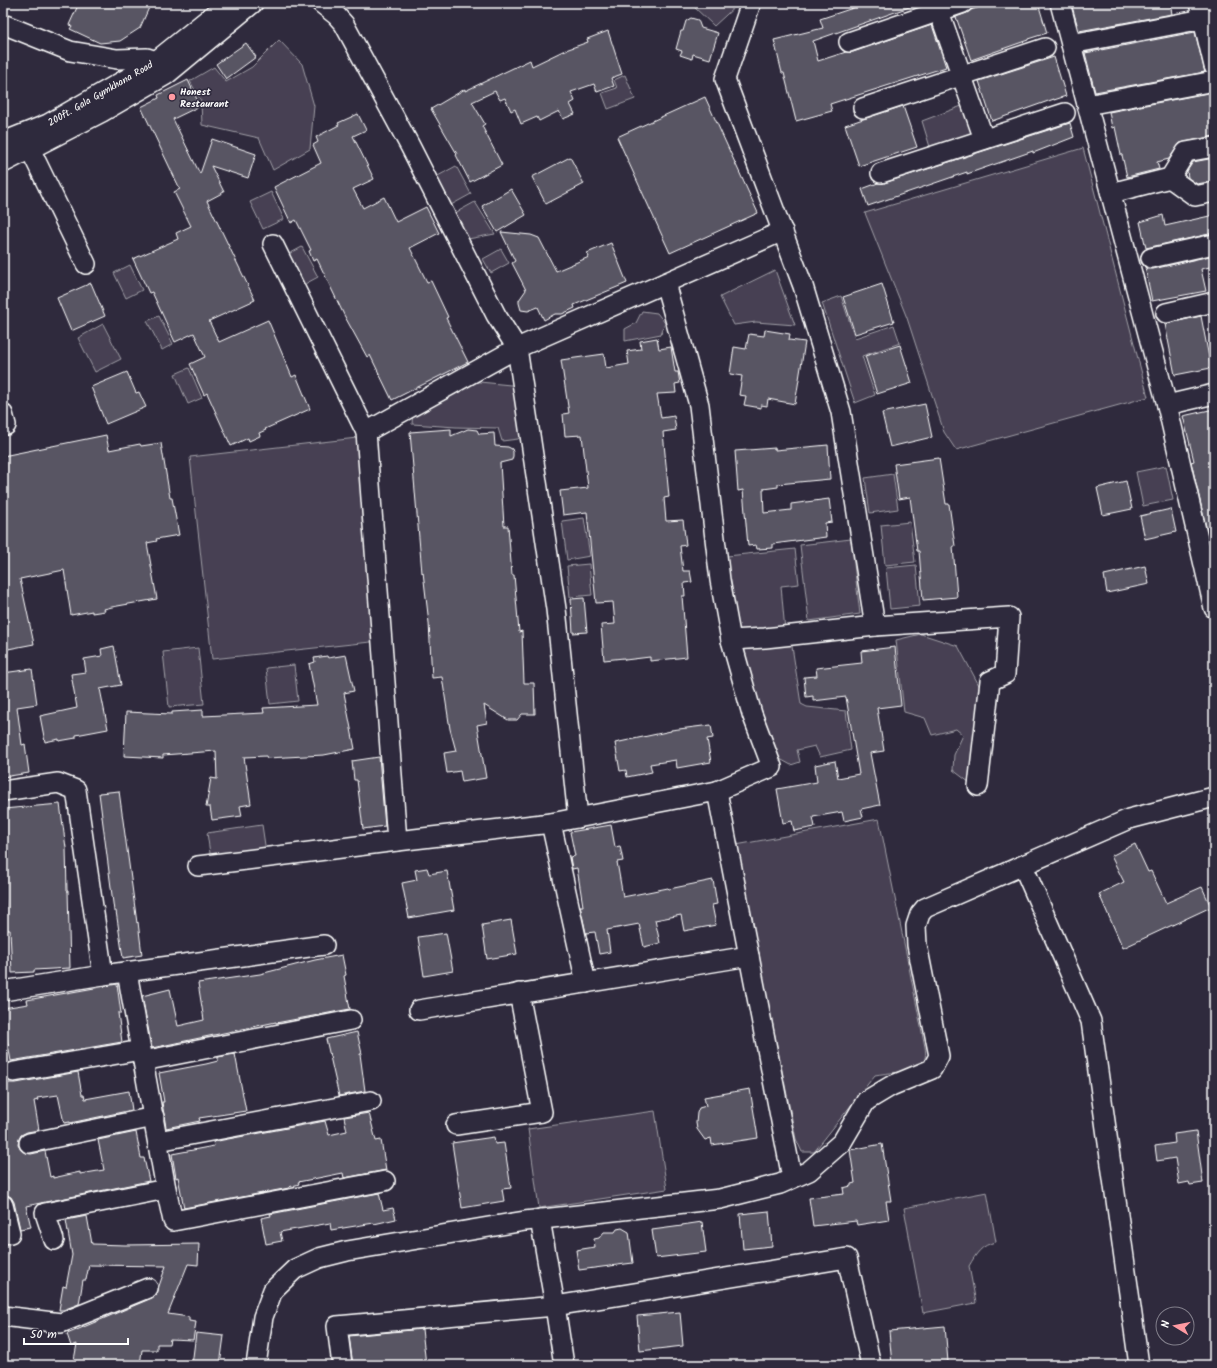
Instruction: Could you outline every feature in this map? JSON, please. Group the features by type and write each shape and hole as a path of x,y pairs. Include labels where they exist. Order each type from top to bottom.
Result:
{"street":[{"name":"200ft. Gala Gymkhana Road","path":"3,142 48,124 135,74 161,68 228,3"},
{"path":"3,163 102,112 253,3"},
{"path":"321,3 336,15 344,24 410,146 496,315 517,348 556,609 578,818"},
{"path":"751,3 725,79 803,286 841,412 875,626"},
{"path":"849,42 937,7 963,3"},
{"path":"1060,3 1167,405 1214,608"},
{"path":"937,7 984,139"},
{"path":"1071,44 1201,11 1214,66"},
{"path":"3,24 70,51 117,58 147,58 161,68"},
{"path":"863,108 1045,48"},
{"path":"1087,105 1214,81"},
{"path":"881,173 1065,113"},
{"path":"1111,193 1170,178 1186,152 1214,147"},
{"path":"30,149 86,264"},
{"path":"1170,178 1195,196 1214,192"},
{"path":"366,432 517,348 783,231"},
{"path":"272,244 366,432 398,841"},
{"path":"1151,258 1214,244"},
{"path":"198,866 551,823 717,791 772,767 752,714 731,640 720,580 700,405 665,283"},
{"path":"1166,313 1214,302"},
{"path":"1167,405 1214,394"},
{"path":"731,640 765,638 875,626 1009,617 1005,674 990,681 978,786"},
{"path":"3,791 58,783 76,790 103,975"},
{"path":"717,791 792,1178"},
{"path":"256,1365 263,1317 273,1290 295,1269 319,1258 540,1219 720,1199 780,1184 809,1171 842,1142 866,1101 891,1086 932,1069 939,1056 917,945 916,926 920,914 925,908 1129,819 1214,797"},
{"path":"551,823 586,983"},
{"path":"1023,866 1091,1021 1139,1365"},
{"path":"3,991 103,975 324,945"},
{"path":"419,1010 749,956"},
{"path":"127,972 173,1221 384,1181"},
{"path":"456,1125 542,1112 519,993"},
{"path":"14,1072 142,1055 351,1020"},
{"path":"158,1141 371,1101"},
{"path":"29,1143 154,1117"},
{"path":"54,1240 45,1213 166,1189"},
{"path":"3,1205 10,1233 3,1234"},
{"path":"540,1219 564,1365"},
{"path":"342,1365 337,1326 555,1306 847,1258 871,1365"},
{"path":"3,1316 61,1323 148,1288"}],"shaded area":[{"path":"697,3 738,4 714,26 693,6"},
{"path":"279,40 302,64 314,106 310,149 273,170 259,138 202,125 201,101 190,81 214,67 226,82 252,67"},
{"path":"625,75 635,99 608,109 602,93 617,88 614,80"},
{"path":"967,104 975,132 930,147 922,121"},
{"path":"1083,148 1148,397 956,450 944,432 907,318 865,213"},
{"path":"456,166 471,194 451,205 436,177"},
{"path":"271,192 284,219 263,229 250,202"},
{"path":"475,202 495,234 468,239 455,213"},
{"path":"302,247 318,277 303,285 287,255"},
{"path":"501,249 509,263 491,273 483,259"},
{"path":"130,265 142,290 126,298 114,273"},
{"path":"775,270 795,325 756,322 734,325 720,297"},
{"path":"841,296 855,338 894,325 900,343 862,356 875,395 855,403 822,303"},
{"path":"642,311 657,313 665,323 661,334 625,341 625,329 636,323"},
{"path":"159,316 173,344 162,350 147,321"},
{"path":"103,324 121,359 95,372 78,338"},
{"path":"189,368 202,398 188,404 175,374"},
{"path":"469,381 521,386 527,427 518,439 502,441 498,428 412,424 413,411"},
{"path":"357,438 380,641 212,659 190,457"},
{"path":"1166,466 1173,500 1143,506 1136,472"},
{"path":"893,474 898,509 870,513 865,478"},
{"path":"584,518 590,556 567,560 562,521"},
{"path":"910,522 915,562 885,565 881,525"},
{"path":"851,539 860,614 809,621 800,545"},
{"path":"795,549 799,584 781,586 785,631 734,636 727,556"},
{"path":"589,564 592,595 570,597 567,566"},
{"path":"916,565 920,606 890,609 886,568"},
{"path":"921,634 958,646 981,689 974,786 953,770 954,755 963,735 956,729 932,735 925,718 904,712 896,640"},
{"path":"791,640 801,704 807,707 846,711 851,750 820,757 815,746 797,750 800,762 791,765 780,759 754,706 746,673 744,647"},
{"path":"198,648 204,704 169,707 163,652"},
{"path":"294,665 298,701 270,704 266,668"},
{"path":"879,819 926,1052 925,1057 921,1065 912,1069 875,1075 814,1152 802,1152 796,1139 736,845"},
{"path":"262,825 266,852 211,860 207,833"},
{"path":"655,1111 667,1189 539,1208 528,1129"},
{"path":"987,1192 996,1242 986,1245 977,1254 969,1266 976,1303 923,1313 904,1208"}],"building":[{"path":"79,3 151,3 140,28 120,41 100,43 70,29 72,26 69,25"},
{"path":"868,3 915,3 915,5 813,41 818,61 846,52 853,52 932,25 946,67 830,104 832,111 796,121 774,40 823,28 820,19"},
{"path":"992,3 1038,3 1047,33 971,60 956,17"},
{"path":"1071,3 1170,3 1172,14 1079,31"},
{"path":"691,18 698,20 701,28 718,33 710,59 693,54 692,59 680,55 682,51 676,49 681,31 683,31 686,21"},
{"path":"608,31 622,74 611,78 614,86 597,92 594,84 571,92 575,101 570,104 575,114 563,119 559,111 539,121 537,117 521,124 515,109 511,111 505,98 500,100 495,91 472,102 485,124 482,126 502,165 470,182 456,155 457,154 431,109 465,89 465,91 530,60 532,66 563,51 588,42 587,39"},
{"path":"1195,32 1205,72 1095,92 1085,53"},
{"path":"246,43 256,57 226,79 216,64"},
{"path":"1054,57 1066,96 992,121 979,81"},
{"path":"188,80 200,106 173,119 200,174 212,139 256,154 248,178 211,166 224,192 207,201 255,300 209,321 219,342 268,320 292,377 296,375 310,409 265,429 266,430 259,433 260,436 249,441 248,438 231,446 207,393 204,395 190,364 205,357 194,333 175,342 152,292 149,293 133,259 178,239 176,233 191,226 174,192 180,189 141,107 159,98 158,95"},
{"path":"1213,92 1214,136 1180,143 1169,159 1157,162 1159,169 1127,177 1115,127 1112,128 1109,112"},
{"path":"705,97 758,213 670,253 617,137"},
{"path":"903,106 917,147 859,166 845,125"},
{"path":"358,114 366,130 353,136 374,179 353,189 363,208 384,197 396,222 426,207 439,233 410,248 427,282 431,281 448,317 446,318 468,362 392,400 370,355 367,357 344,315 317,259 313,261 309,251 311,250 296,220 291,223 274,187 321,163 313,145 318,142 316,137 339,125 338,123"},
{"path":"1070,123 1074,137 1033,153 1033,151 967,174 967,172 868,206 862,189"},
{"path":"570,157 584,184 546,204 532,177"},
{"path":"1214,158 1214,181 1197,184 1188,178 1187,171 1193,162"},
{"path":"511,189 526,215 497,232 482,206"},
{"path":"1163,215 1165,226 1214,215 1214,233 1146,248 1140,222"},
{"path":"501,232 531,235 539,238 556,271 589,257 587,253 611,243 627,283 574,305 575,308 562,314 555,314 544,320 538,307 528,311 521,310 519,300 526,290 512,263 515,261"},
{"path":"1214,255 1214,266 1201,269 1206,291 1152,301 1145,267 1148,269 1153,269"},
{"path":"91,283 105,316 71,331 57,298"},
{"path":"882,284 894,322 855,334 843,297"},
{"path":"1201,316 1211,368 1175,375 1165,324"},
{"path":"765,330 790,334 789,340 805,342 795,404 768,399 767,406 761,405 761,408 744,405 746,396 739,395 742,376 730,374 734,347 746,349 749,334 764,336"},
{"path":"657,338 659,349 671,347 675,372 678,372 680,383 675,384 676,393 657,394 661,418 674,416 676,430 663,432 669,497 664,498 666,521 683,520 686,545 680,546 683,571 690,571 692,582 684,583 685,596 682,596 687,657 650,661 650,657 625,660 624,658 604,660 601,625 615,624 613,602 596,603 587,512 563,515 560,491 588,488 582,435 565,436 563,414 569,413 561,360 604,354 606,368 629,364 627,351 641,349 640,341"},
{"path":"900,345 912,383 877,394 865,356"},
{"path":"127,372 136,393 139,392 146,407 106,424 91,387"},
{"path":"925,404 932,437 890,447 882,413"},
{"path":"1214,409 1214,534 1208,535 1191,462 1194,461 1183,416"},
{"path":"451,429 451,436 468,429 477,430 479,434 494,433 495,446 508,447 512,449 513,452 512,460 500,463 504,526 508,526 519,632 522,631 524,683 534,683 535,714 522,714 517,720 508,720 484,705 487,723 477,725 486,778 462,782 460,771 447,773 444,753 456,751 450,729 442,677 432,678 429,623 423,572 422,573 410,432"},
{"path":"106,435 109,450 140,444 141,446 161,443 170,498 172,498 179,535 156,539 157,541 147,543 157,599 112,607 104,609 105,611 92,613 92,611 71,615 64,570 20,579 34,644 3,650 3,456"},
{"path":"828,445 830,479 778,484 778,487 763,489 764,513 791,510 791,504 829,499 832,522 825,523 826,537 773,544 773,548 757,549 756,545 748,546 743,490 738,491 735,451 775,448 775,450"},
{"path":"939,458 946,504 949,504 955,546 953,546 957,597 923,600 919,551 917,551 910,497 899,499 894,464"},
{"path":"1126,481 1132,509 1103,515 1097,488"},
{"path":"1171,509 1176,532 1145,539 1140,516"},
{"path":"1145,566 1149,584 1107,593 1104,575"},
{"path":"584,598 587,632 573,633 571,599"},
{"path":"114,646 121,685 100,689 108,729 76,735 76,738 45,742 40,716 77,708 71,674 86,672 84,659 102,656 101,649"},
{"path":"895,647 901,705 877,708 884,751 870,753 880,805 861,809 863,817 844,821 842,812 813,817 815,827 794,831 792,821 783,823 777,789 817,782 815,765 835,761 838,778 859,774 846,697 813,701 813,696 806,697 804,677 817,676 816,668 862,663 861,651"},
{"path":"346,655 354,691 344,693 355,749 324,755 267,758 266,756 244,757 251,804 240,806 242,816 212,820 210,807 206,807 211,778 217,779 216,751 163,755 163,758 124,756 126,712 172,714 172,712 203,710 203,716 264,713 263,708 317,705 309,664 315,662 314,658 327,656 328,658"},
{"path":"32,669 37,704 17,707 22,745 25,744 29,773 3,777 3,673"},
{"path":"711,725 713,738 707,739 711,762 677,768 676,760 650,764 652,772 627,777 626,770 620,771 615,743 671,730"},
{"path":"379,757 385,826 363,829 357,780 354,780 352,761"},
{"path":"119,791 142,955 123,958 116,911 114,911 99,793"},
{"path":"60,804 66,848 70,968 12,973 10,930 7,930 3,879 3,862 6,862 5,852 7,852 5,826 3,826 3,809"},
{"path":"611,825 615,847 620,846 623,861 617,862 623,897 713,880 717,904 712,905 716,925 684,931 681,915 655,920 660,943 644,947 639,924 607,930 610,952 599,954 595,932 586,933 580,906 583,906 577,868 572,869 570,857 575,856 570,832"},
{"path":"1135,844 1148,872 1151,871 1166,903 1202,887 1211,907 1123,948 1099,894 1124,882 1111,856"},
{"path":"427,868 429,874 447,871 454,910 409,918 402,883 417,880 415,870"},
{"path":"511,920 517,954 487,959 482,925"},
{"path":"446,933 453,971 424,976 418,937"},
{"path":"342,955 350,1009 276,1022 152,1048 142,996 170,989 178,1026 204,1020 198,983 260,974 315,960"},
{"path":"117,984 121,1013 118,1013 122,1042 11,1061 3,1018 3,1008 28,1004 27,1000"},
{"path":"357,1032 362,1054 360,1054 365,1091 339,1096 326,1039"},
{"path":"235,1054 246,1111 199,1118 200,1121 166,1128 162,1102 164,1102 159,1073 218,1061 218,1057"},
{"path":"78,1072 82,1095 84,1095 85,1099 129,1091 132,1110 64,1123 58,1095 37,1098 38,1100 34,1101 39,1130 27,1132 21,1135 18,1145 21,1150 25,1153 31,1154 45,1151 50,1177 53,1176 53,1178 80,1172 80,1174 104,1170 98,1140 136,1132 141,1158 144,1158 149,1181 26,1206 31,1227 20,1229 14,1202 11,1197 5,1194 3,1187 3,1083 16,1083"},
{"path":"750,1089 758,1138 712,1145 711,1138 705,1140 697,1129 696,1123 699,1108 706,1106 704,1097"},
{"path":"369,1113 376,1141 381,1140 386,1170 344,1178 343,1173 298,1182 299,1184 289,1188 184,1208 178,1177 176,1178 172,1154 214,1146 213,1142 325,1121 329,1135 347,1131 344,1117"},
{"path":"1196,1131 1203,1183 1190,1185 1189,1182 1179,1184 1175,1158 1157,1161 1155,1146 1175,1143 1174,1134"},
{"path":"494,1137 495,1144 504,1143 511,1188 502,1189 504,1201 462,1208 452,1143"},
{"path":"882,1144 891,1201 886,1201 889,1220 857,1225 856,1221 813,1226 809,1198 844,1194 843,1188 851,1186 851,1184 855,1183 850,1150"},
{"path":"379,1193 383,1210 393,1208 396,1219 374,1224 331,1230 330,1223 280,1232 282,1241 266,1244 261,1218 271,1216 270,1214"},
{"path":"769,1211 772,1246 743,1249 740,1214"},
{"path":"87,1216 92,1244 199,1244 198,1265 188,1264 168,1314 189,1317 189,1321 196,1322 193,1340 170,1339 169,1344 157,1344 157,1350 142,1350 140,1365 73,1365 77,1344 71,1346 67,1334 152,1298 157,1294 166,1266 89,1265 86,1280 83,1280 79,1304 59,1310 63,1286 66,1287 72,1255 66,1220"},
{"path":"702,1222 706,1252 656,1258 652,1230"},
{"path":"622,1228 629,1232 633,1263 579,1270 576,1250 595,1247 594,1239 599,1238 604,1232 615,1232 617,1229"},
{"path":"680,1312 683,1346 640,1351 637,1316"},
{"path":"945,1326 948,1362 892,1365 889,1331"},
{"path":"422,1329 426,1365 353,1365 349,1336"},
{"path":"196,1333 224,1336 220,1365 192,1365"}],"place":[{"name":"Honest Restaurant","path":"172,97"}]}
